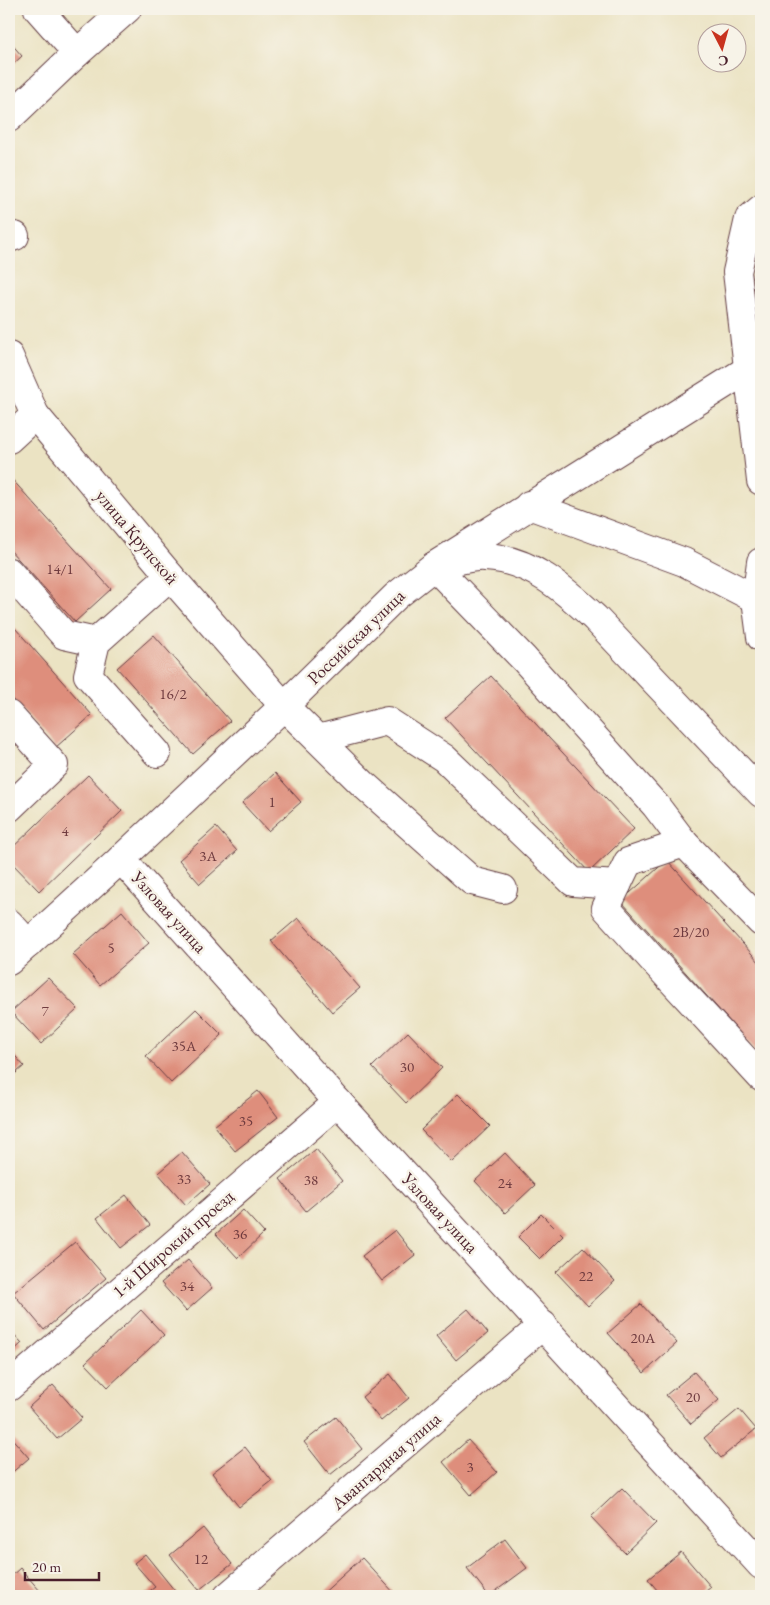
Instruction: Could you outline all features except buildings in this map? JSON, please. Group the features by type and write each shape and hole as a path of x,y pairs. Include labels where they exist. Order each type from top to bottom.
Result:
{"street":[{"path":"38,9 76,53"},
{"path":"9,118 76,53 127,9"},
{"path":"761,209 749,219 737,272 751,306 761,481"},
{"name":"улица Крупской","path":"9,356 35,415 170,576 284,706 363,784 472,881 503,889"},
{"name":"Российская улица","path":"18,953 284,706 396,596 434,566 529,505 754,367"},
{"path":"9,439 35,415"},
{"path":"529,505 684,562 759,599"},
{"path":"434,566 484,556 508,560 536,571 566,591 595,618 761,793"},
{"path":"761,562 759,599 761,637"},
{"path":"434,566 531,666 656,806 684,843 761,922"},
{"path":"9,572 64,635 96,642"},
{"path":"157,753 88,675 96,642 170,576"},
{"path":"9,715 54,765 9,808"},
{"path":"318,739 387,720 444,758 573,882 617,885"},
{"path":"684,843 628,862 606,908 761,1077"},
{"name":"Узловая улица","path":"122,858 338,1102 761,1565"},
{"path":"9,923 18,953"},
{"name":"1-й Широкий проезд","path":"9,1386 338,1102"},
{"name":"Авангардная улица","path":"228,1596 543,1325"}]}
